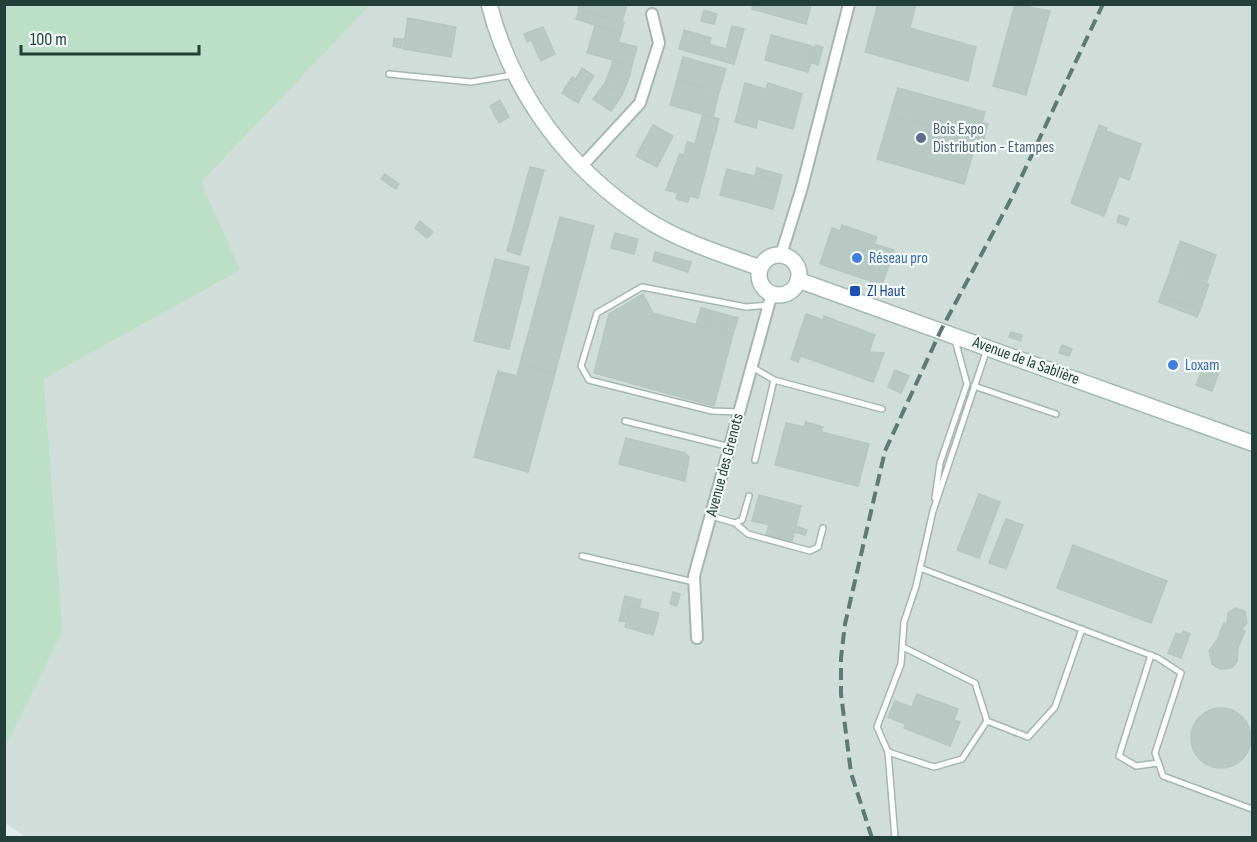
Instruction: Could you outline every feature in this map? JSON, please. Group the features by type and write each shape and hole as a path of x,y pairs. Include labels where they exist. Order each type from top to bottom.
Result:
{"main road":[{"path":"489,4 515,74 557,142 581,167 611,194 648,220 688,241 760,268"},
{"path":"781,255 792,259 797,265 798,280 787,293 771,299 762,286 760,268 767,259 781,255"},
{"name":"Avenue de la Sablière","path":"798,280 1252,443"}],"street":[{"path":"781,255 802,188 849,4"},
{"path":"581,167 639,103 659,43 652,14"},
{"name":"Avenue des Grenots","path":"697,638 694,582 771,299"}],"lane":[{"path":"389,74 471,82 515,74"},
{"path":"739,412 712,411 589,380 581,366 597,313 642,287 746,307 771,299"},
{"path":"895,837 888,752 877,727 901,664 904,622 920,568 933,511 940,463 967,384 955,335"},
{"path":"933,511 987,347"},
{"path":"752,367 774,380 882,409"},
{"path":"755,460 774,380"},
{"path":"974,386 1056,414"},
{"path":"625,421 730,447"},
{"path":"735,524 742,520 749,496"},
{"path":"711,516 735,524 748,534 810,551 818,547 823,528"},
{"path":"582,556 694,582"},
{"path":"920,568 1151,655 1181,674 1155,753 1163,776 1252,809"},
{"path":"987,721 1028,737 1055,706 1082,629"},
{"path":"903,647 975,683 987,721"},
{"path":"1151,655 1119,756 1136,766 1158,763"},
{"path":"888,752 934,767 962,759 987,721"}],"shaded area":[{"path":"370,5 1252,5 1252,837 26,837 5,823 4,747 63,631 44,379 239,270 200,182"}],"green space":[{"path":"5,4 370,5 201,182 240,270 44,379 63,631 5,747"}],"building":[{"path":"580,4 627,4 622,22 578,9"},
{"path":"753,4 811,4 806,24 752,9"},
{"path":"878,4 916,4 910,28 976,47 968,81 865,52"},
{"path":"1015,4 1050,11 1026,95 993,86"},
{"path":"579,10 624,22 621,33 576,19"},
{"path":"704,10 717,14 714,24 701,21"},
{"path":"408,18 456,27 451,57 403,49"},
{"path":"595,26 621,33 618,42 637,47 632,65 587,53"},
{"path":"732,26 744,29 734,64 679,49 684,30 711,38 709,44 726,49"},
{"path":"543,27 555,54 541,61 531,40 527,42 524,34"},
{"path":"771,35 815,47 808,72 765,60"},
{"path":"394,38 403,39 401,48 393,46"},
{"path":"816,45 823,47 818,65 812,63"},
{"path":"683,57 726,69 719,92 677,80"},
{"path":"613,60 632,65 630,75 610,70"},
{"path":"582,68 594,76 588,85 576,79"},
{"path":"610,70 630,75 622,95 605,83"},
{"path":"572,77 588,85 578,103 562,93"},
{"path":"677,80 719,92 713,117 670,105"},
{"path":"605,83 622,95 611,111 593,99"},
{"path":"745,83 766,89 768,83 802,94 793,129 758,119 756,128 735,122"},
{"path":"898,88 985,112 977,139 890,115"},
{"path":"500,100 509,117 499,123 490,106"},
{"path":"703,114 719,119 698,198 690,196 688,202 676,199 678,193 666,190 680,154 684,155 687,142 695,144"},
{"path":"890,115 977,139 964,184 877,159"},
{"path":"982,122 988,124 983,141 977,139"},
{"path":"653,125 673,136 657,167 636,156"},
{"path":"1099,125 1107,128 1106,131 1141,144 1129,180 1119,176 1104,216 1071,203"},
{"path":"530,167 544,170 520,255 507,251"},
{"path":"757,168 782,175 780,183 755,176"},
{"path":"727,169 780,183 773,209 720,195"},
{"path":"385,174 399,184 396,189 381,179"},
{"path":"1119,215 1129,219 1126,225 1117,222"},
{"path":"560,217 594,226 555,373 520,364"},
{"path":"420,221 433,232 427,238 415,228"},
{"path":"842,225 877,237 874,244 894,250 882,285 820,264 832,228 840,231"},
{"path":"615,233 638,239 634,254 611,248"},
{"path":"1180,241 1216,255 1207,281 1171,268"},
{"path":"655,252 691,262 688,272 653,261"},
{"path":"495,259 529,267 509,349 474,341"},
{"path":"1171,269 1209,284 1200,310 1161,295"},
{"path":"643,294 653,313 705,327 709,310 727,315 723,332 733,334 714,406 594,373 609,314"},
{"path":"1161,295 1200,310 1197,317 1159,302"},
{"path":"701,308 709,310 705,327 696,325"},
{"path":"806,314 823,320 824,316 875,335 869,352 884,353 873,382 801,356 798,362 791,359"},
{"path":"727,315 738,318 733,334 723,332"},
{"path":"1011,332 1022,335 1021,341 1009,337"},
{"path":"1062,345 1072,349 1069,356 1059,353"},
{"path":"1205,363 1220,369 1212,391 1196,385"},
{"path":"520,364 555,373 528,472 474,457 498,371 517,376"},
{"path":"895,370 909,376 901,393 888,387"},
{"path":"806,422 823,427 821,432 869,444 858,486 775,465 786,423 804,427"},
{"path":"626,438 685,453 689,457 685,481 619,464"},
{"path":"979,494 1000,502 979,558 957,550"},
{"path":"759,495 801,506 796,526 807,530 805,535 794,532 792,542 766,535 769,525 752,521"},
{"path":"1006,519 1023,525 1006,569 989,563"},
{"path":"1073,545 1167,581 1151,623 1057,588"},
{"path":"673,592 680,594 677,606 670,604"},
{"path":"625,596 641,600 639,608 631,606 626,622 619,621"},
{"path":"631,606 659,613 653,635 625,627"},
{"path":"1235,608 1245,611 1247,623 1241,629 1245,631 1238,648 1237,662 1231,668 1220,669 1212,664 1209,651 1217,640 1224,623 1227,624 1228,613"},
{"path":"1183,631 1190,634 1181,658 1168,653 1176,633 1181,635"},
{"path":"917,694 958,709 954,720 960,722 950,746 904,728 905,724 888,717 895,701 912,707"},
{"path":"1215,708 1227,708 1238,713 1246,721 1251,738 1249,750 1238,763 1227,768 1215,768 1204,763 1196,755 1191,744 1191,732 1196,721 1204,713"}],"railway":[{"path":"872,838 851,773 841,694 841,658 845,624 885,451 941,330 1010,201 1103,4"}],"place":[{"name":"Bois Expo Distribution - Etampes","path":"921,138"},
{"name":"Réseau pro","path":"857,258"},
{"name":"ZI Haut","path":"855,291"},
{"name":"Loxam","path":"1173,365"}]}
